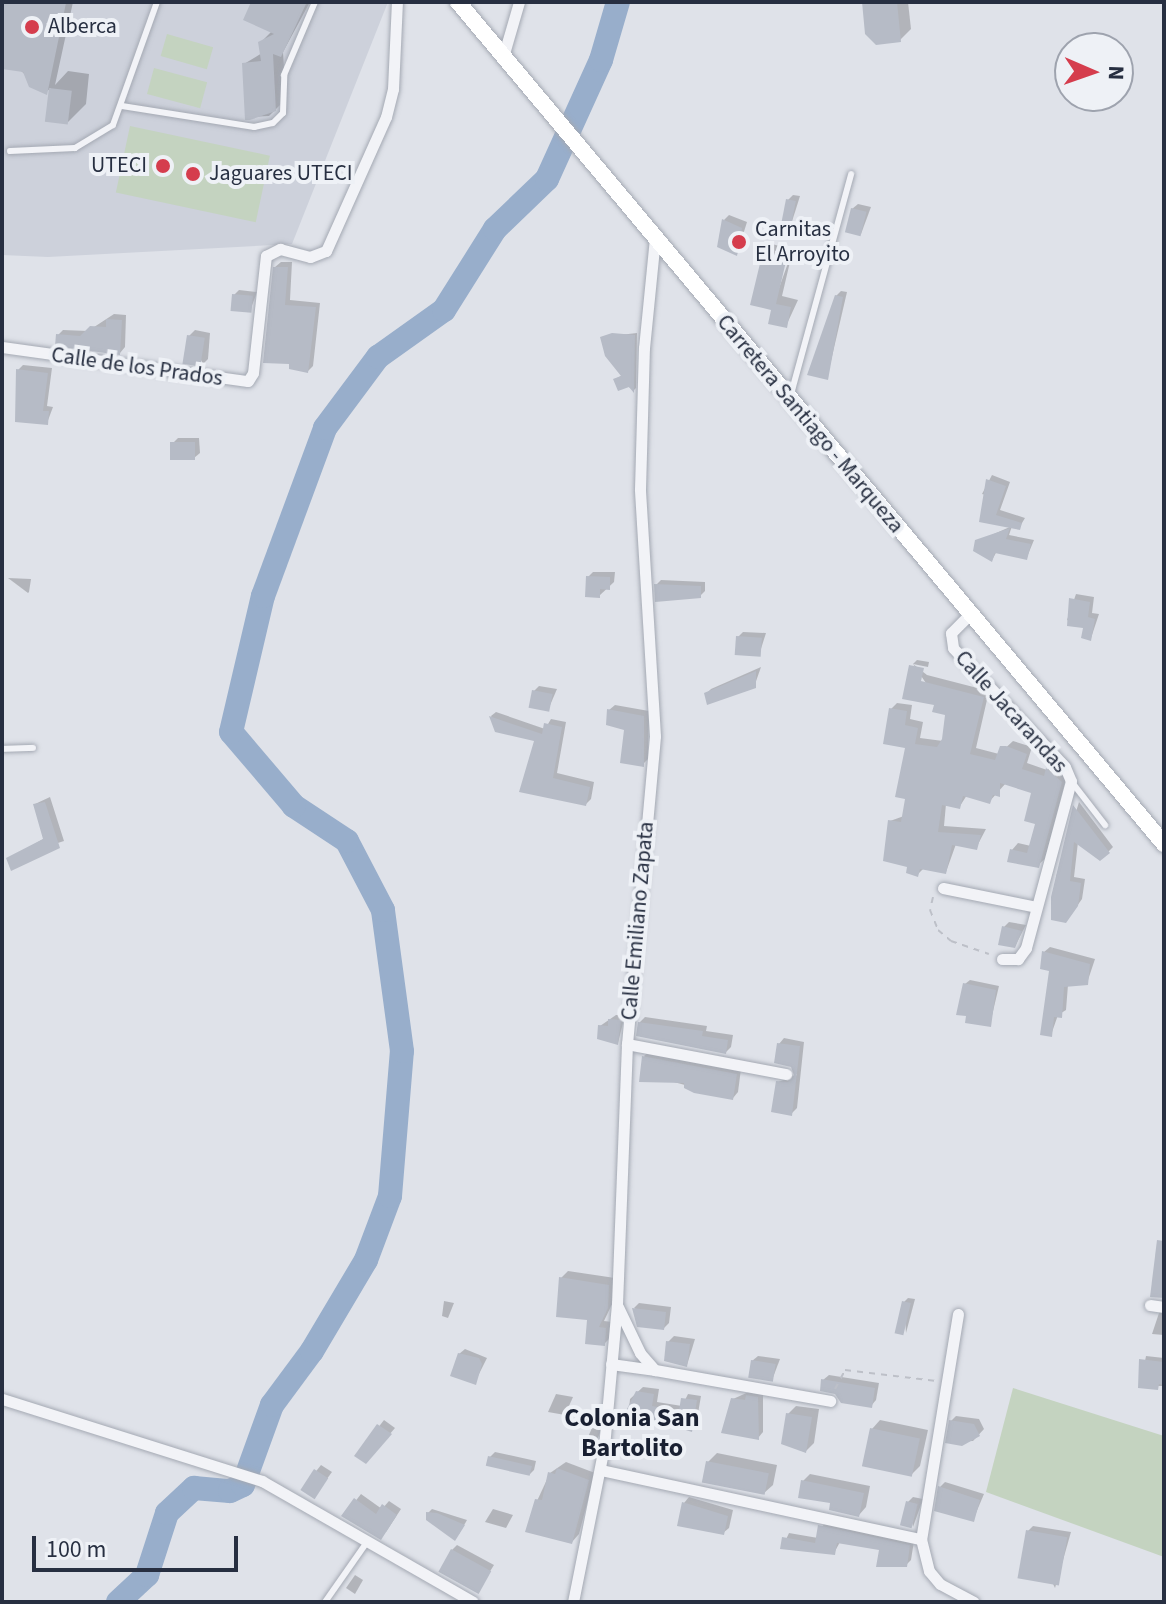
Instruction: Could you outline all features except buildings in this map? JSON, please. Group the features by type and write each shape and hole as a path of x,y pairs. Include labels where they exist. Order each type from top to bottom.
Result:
{"main road":[{"name":"Carretera Santiago - Marqueza","path":"458,2 1164,844"}],"street":[{"name":"Calle de los Prados","path":"2,347 248,381 253,373 266,256 280,249 310,257 326,251 386,117 393,89 397,2"},
{"path":"503,57 519,2"},
{"name":"Calle Emiliano Zapata","path":"573,1602 601,1470 617,1304 627,1044 655,736 640,489 645,334 655,237"},
{"name":"Calle Jacarandas","path":"970,614 951,633 953,648 1065,767 1071,781 1024,954 1002,959"},
{"path":"943,888 1036,907"},
{"path":"627,1044 786,1074"},
{"path":"617,1304 640,1353 655,1370"},
{"path":"1150,1305 1164,1307"},
{"path":"958,1314 921,1539 929,1571 940,1584 974,1602"},
{"path":"611,1364 830,1401"},
{"path":"2,1399 262,1481 473,1602"},
{"path":"601,1470 921,1539"}],"lane":[{"path":"10,151 61,150 95,141 113,125 157,2"},
{"path":"122,106 254,127 273,123 283,113 284,75 315,2"},
{"path":"789,400 851,174"},
{"path":"2,749 33,748"},
{"path":"1071,781 1105,825"},
{"path":"325,1602 367,1542"}],"path":[{"path":"943,888 936,891 930,910 938,930 951,941 1002,959"},
{"path":"830,1401 845,1370 945,1382"}],"shaded area":[{"name":"UTECI","path":"2,2 388,2 292,244 48,257 2,255"}],"green space":[{"path":"167,34 213,47 207,69 161,56"},
{"path":"154,68 207,82 200,108 147,94"},
{"name":"Jaguares UTECI","path":"130,126 270,156 256,222 116,193"},
{"path":"1013,1388 1164,1436 1164,1557 986,1492"}],"waterway":[{"path":"118,1602 147,1575 167,1513 194,1488 230,1491 243,1485 272,1405 312,1351 366,1260 390,1196 402,1051 383,910 347,841 294,806 231,732 263,596 325,428 378,357 444,310 495,229 547,179 601,60 618,2"}],"place":[{"name":"Alberca","path":"32,27"},
{"name":"UTECI","path":"163,166"},
{"name":"Jaguares UTECI","path":"193,174"},
{"name":"Carnitas El Arroyito","path":"739,242"}],"district":[{"name":"Colonia San Bartolito","path":"632,1433"}]}
